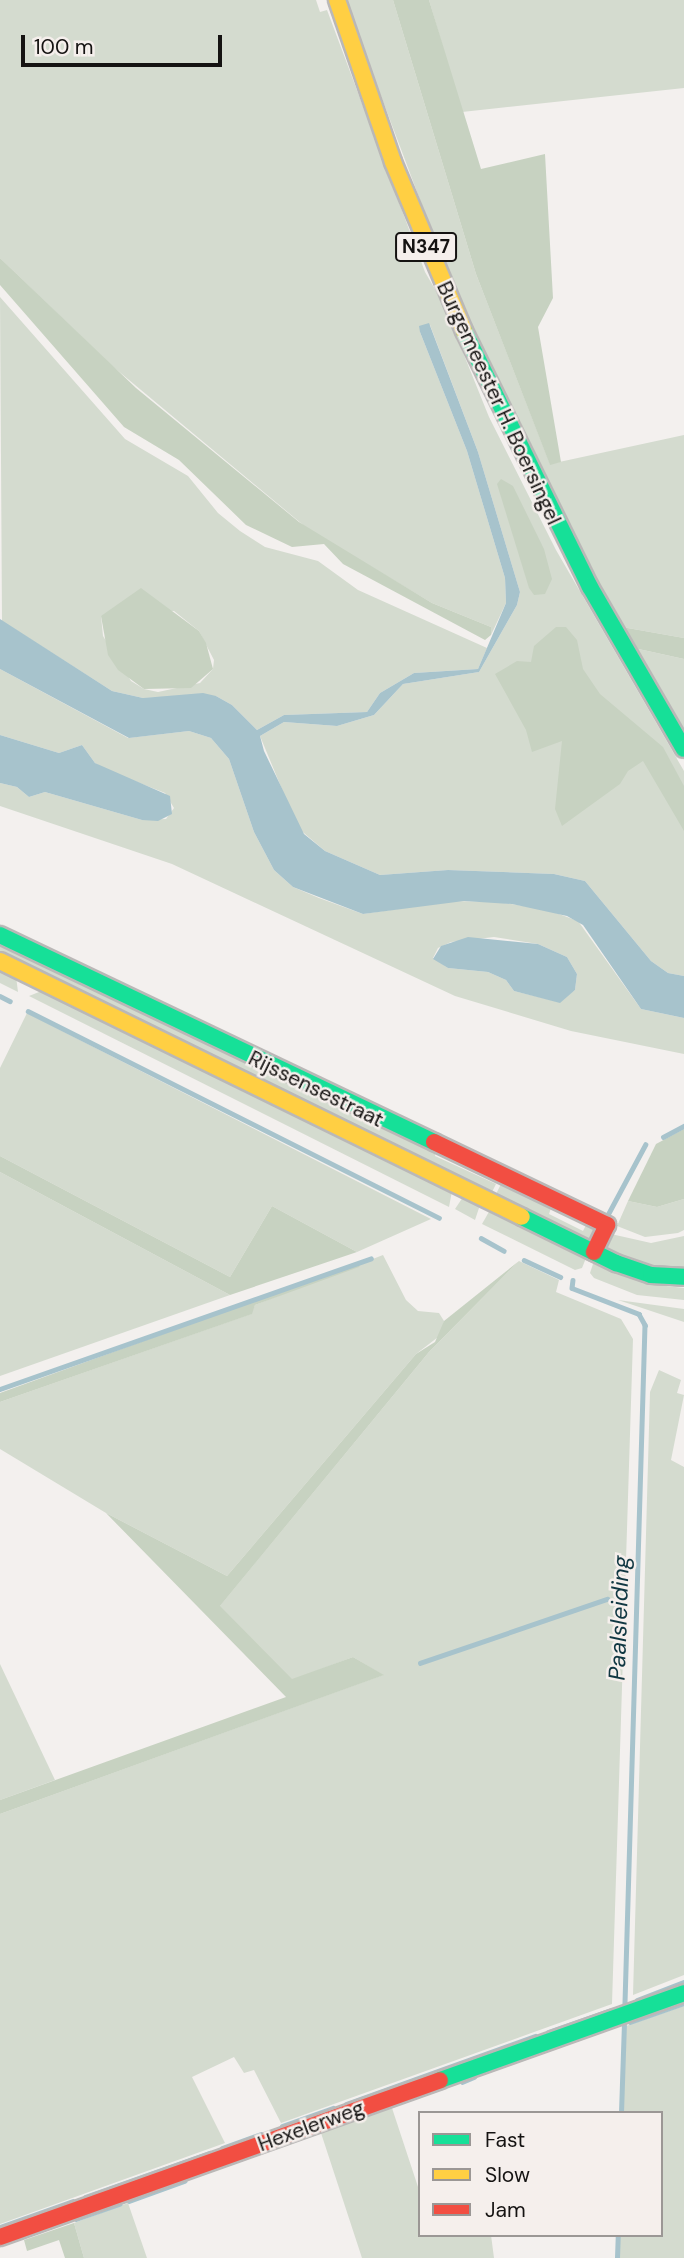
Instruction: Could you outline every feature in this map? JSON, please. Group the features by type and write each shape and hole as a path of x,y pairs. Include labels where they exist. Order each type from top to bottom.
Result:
{"main road":[{"name":"Burgemeester H. Boersingel","path":"337,0 393,162 480,370 590,587 684,749"},
{"name":"Rijssensestraat","path":"0,935 607,1225 594,1252"},
{"name":"Rijssensestraat","path":"0,961 594,1252 643,1273 684,1277"},
{"name":"Hexelerweg","path":"0,2237 684,1993"}],"shaded area":[{"path":"0,0 316,0 320,12 327,10 425,272 443,303 489,417 556,550 684,771 684,976 668,973 651,961 585,881 554,874 448,870 380,875 325,851 298,828 260,736 284,722 337,726 374,715 403,684 479,672 517,605 520,592 478,452 430,325 420,332 467,451 505,578 506,603 491,635 491,627 432,603 308,529 111,365 0,258"},
{"path":"345,0 393,0 476,274 550,464 684,435 684,638 622,627 574,541 455,293"},
{"path":"429,0 684,0 684,88 462,112"},
{"path":"0,297 125,439 188,476 218,513 240,531 265,547 318,561 358,590 487,648 478,669 414,673 380,693 367,712 284,715 257,730 232,705 216,696 143,698 112,691 2,621","holes":["174,611 199,631 214,660 213,669 200,683 158,692 144,689 131,681 103,636 101,616"]},
{"path":"634,648 684,659 684,733"},
{"path":"0,669 128,738 189,731 211,738 229,759 254,832 274,870 293,887 363,914 452,901 498,902 548,910 578,921 641,1009 684,1018 684,1054 571,1031 455,996 172,864 0,806 0,783 17,787 29,797 45,792 142,820 166,819 174,808 165,793 95,763 82,745 59,753 0,735","holes":["494,937 538,944 567,957 577,974 575,990 559,1002 514,991 506,980 488,972 448,968 433,958 438,948 451,942"]},
{"path":"0,941 436,1151 435,1156 496,1184 491,1194 0,953"},
{"path":"0,968 16,976 18,992 0,983"},
{"path":"44,990 452,1191 449,1207 29,996"},
{"path":"27,1013 431,1219 357,1252 272,1206 230,1277 0,1156 0,1068"},
{"path":"0,1172 230,1295 0,1376"},
{"path":"501,1184 551,1208 549,1214 583,1231 587,1223 593,1227 593,1237 585,1239 495,1196"},
{"path":"463,1197 480,1205 475,1220 455,1209"},
{"path":"684,1199 684,1230 678,1233 645,1237 617,1226 628,1201 657,1207"},
{"path":"490,1210 586,1258 582,1268 575,1270 482,1224"},
{"path":"611,1234 651,1243 684,1236 684,1268 653,1266 606,1250"},
{"path":"383,1255 406,1300 418,1311 439,1313 444,1321 442,1334 416,1354 227,1576 106,1513 0,1449 0,1402 251,1314 255,1305"},
{"path":"519,1261 559,1280 556,1292 621,1319 633,1339 612,2004 281,2123 254,2070 244,2073 234,2057 192,2077 225,2143 0,2224 0,1814 383,1675 353,1657 292,1680 219,1607 429,1352"},
{"path":"594,1261 649,1284 684,1288 684,1300 637,1295 594,1278 590,1273"},
{"path":"618,1300 684,1309 684,1322"},
{"path":"659,1370 681,1380 677,1393 684,1395 671,1460 684,1467 684,1975 633,1995 650,1392"},
{"path":"0,1664 55,1780 0,1800"},
{"path":"684,2006 684,2258 619,2258 620,2237 663,2237 663,2111 623,2111 626,2026"},
{"path":"392,2108 418,2187 418,2237 491,2237 494,2258 362,2258 321,2133"},
{"path":"128,2203 147,2258 84,2258 74,2223"}],"green space":[{"path":"393,0 429,0 481,169 545,154 553,298 538,327 561,462 550,465 476,274"},
{"path":"0,258 136,388 299,522 432,603 491,627 491,635 485,640 343,564 324,544 292,547 246,525 179,460 124,427 0,285"},
{"path":"501,479 513,486 544,549 552,579 545,594 534,595 529,588 497,484"},
{"path":"141,588 199,631 206,643 213,669 191,688 144,689 118,670 108,655 101,616"},
{"path":"556,627 566,627 577,640 583,669 600,694 663,747 684,786 684,831 643,761 628,771 620,784 562,826 555,809 562,741 532,752 526,730 495,674 517,661 531,662 534,646"},
{"path":"622,627 684,638 684,659 634,648"},
{"path":"684,1129 684,1199 657,1207 628,1201 656,1144"},
{"path":"0,1156 230,1277 272,1206 357,1252 230,1295 0,1172"},
{"path":"519,1261 429,1352 220,1606 292,1679 353,1657 384,1675 0,1814 0,1800 286,1697 106,1513 227,1576 416,1354 435,1342 444,1321"},
{"path":"362,1262 359,1267 255,1305 252,1314 0,1402 0,1393"},
{"path":"74,2223 84,2258 65,2258 59,2240 27,2251 24,2240"}],"water":[{"path":"429,323 478,452 520,592 517,605 479,672 403,684 374,715 337,726 284,722 260,736 264,751 304,834 325,851 380,875 448,870 554,874 585,881 651,961 668,973 684,976 684,1018 641,1009 583,925 567,916 512,904 464,901 363,914 293,887 274,870 254,832 229,759 211,738 189,731 129,738 0,669 0,619 112,691 143,698 203,693 216,696 232,705 257,730 284,715 367,712 380,693 414,673 478,669 506,603 505,578 467,451 420,332 419,326"},
{"path":"0,735 59,753 82,745 95,763 170,796 172,814 158,821 142,820 45,792 29,797 17,787 0,783"},
{"path":"468,937 538,944 567,957 577,974 575,990 560,1003 514,991 506,980 488,972 448,968 433,959 441,946"}],"waterway":[{"path":"0,996 10,1001"},
{"path":"28,1011 439,1218"},
{"name":"Paalsleiding","path":"663,1137 684,1126"},
{"name":"Paalsleiding","path":"607,1216 645,1145"},
{"path":"481,1238 504,1251"},
{"path":"0,1389 371,1258"},
{"path":"524,1260 560,1277"},
{"name":"Paalsleiding","path":"573,1280 572,1288 639,1314 645,1325 625,2004"},
{"path":"420,1663 607,1599"},
{"path":"637,2000 684,1982"},
{"path":"630,2022 684,2003"},
{"path":"548,2032 611,2010"},
{"name":"Paalsleiding","path":"621,2111 624,2023"},
{"path":"346,2104 535,2036"},
{"path":"462,2082 474,2077"},
{"path":"282,2126 333,2108"},
{"path":"222,2148 261,2134"},
{"path":"85,2197 209,2153"},
{"path":"129,2201 184,2181"},
{"path":"0,2227 73,2201"},
{"path":"76,2219 119,2204"},
{"name":"Paalsleiding","path":"617,2258 618,2237"}],"traffic: fast":[{"path":"464,331 590,587 684,749"},
{"path":"0,935 434,1142"},
{"path":"522,1217 616,1263 651,1275 684,1277"},
{"path":"440,2080 684,1993"}],"traffic: slow":[{"path":"337,0 393,162 464,331"},
{"path":"0,961 522,1217"}],"traffic: jam":[{"path":"434,1142 607,1225 594,1252"},
{"path":"0,2237 440,2080"}]}
